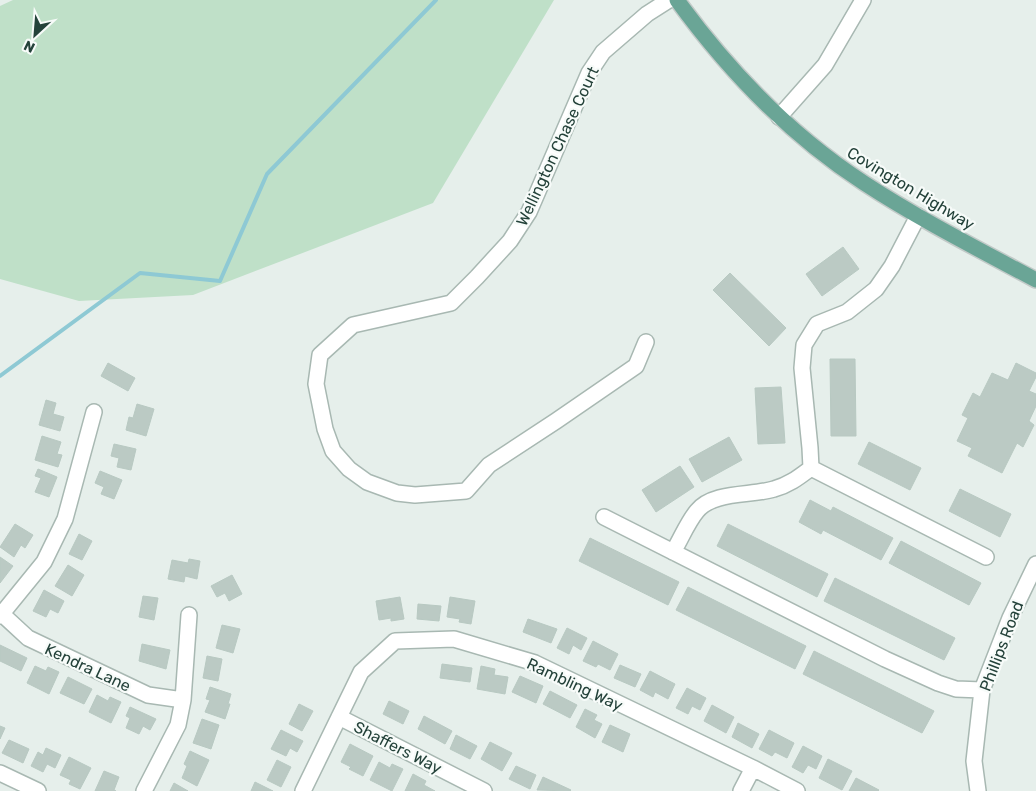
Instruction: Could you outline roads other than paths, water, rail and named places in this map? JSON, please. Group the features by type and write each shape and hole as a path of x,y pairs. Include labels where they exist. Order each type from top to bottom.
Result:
{"main road":[{"name":"Covington Highway","path":"677,0 724,59 779,116 819,151 855,177 918,216 1036,280"}],"street":[{"name":"Wellington Chase Court","path":"646,342 636,366 489,466 466,491 415,495 397,493 367,482 349,469 333,451 325,429 316,384 320,355 354,325 451,303 477,277 510,241 529,212 589,73 603,52 646,14 669,0"},
{"path":"779,116 825,64 863,0"},
{"path":"811,468 802,368 804,345 817,324 847,312 876,289 892,266 918,216"},
{"path":"1,615 44,562 65,520 94,412"},
{"path":"673,552 697,511 706,503 736,494 772,490 790,483 811,468"},
{"path":"811,468 986,558"},
{"path":"604,517 876,654 938,683 956,689 982,690"},
{"name":"Phillips Road","path":"978,791 974,761 982,690 1010,618 1036,566"},
{"name":"Kendra Lane","path":"1,615 28,638 148,695 183,700"},
{"path":"144,791 178,725 183,700 189,615"},
{"name":"Rambling Way","path":"303,791 361,672 395,641 454,639 534,663 797,791"},
{"name":"Shaffers Way","path":"339,717 484,791"},
{"path":"741,791 753,768"},
{"path":"0,773 38,791"}],"waterway":[{"path":"0,376 140,273 220,281 267,174 436,0"}]}
